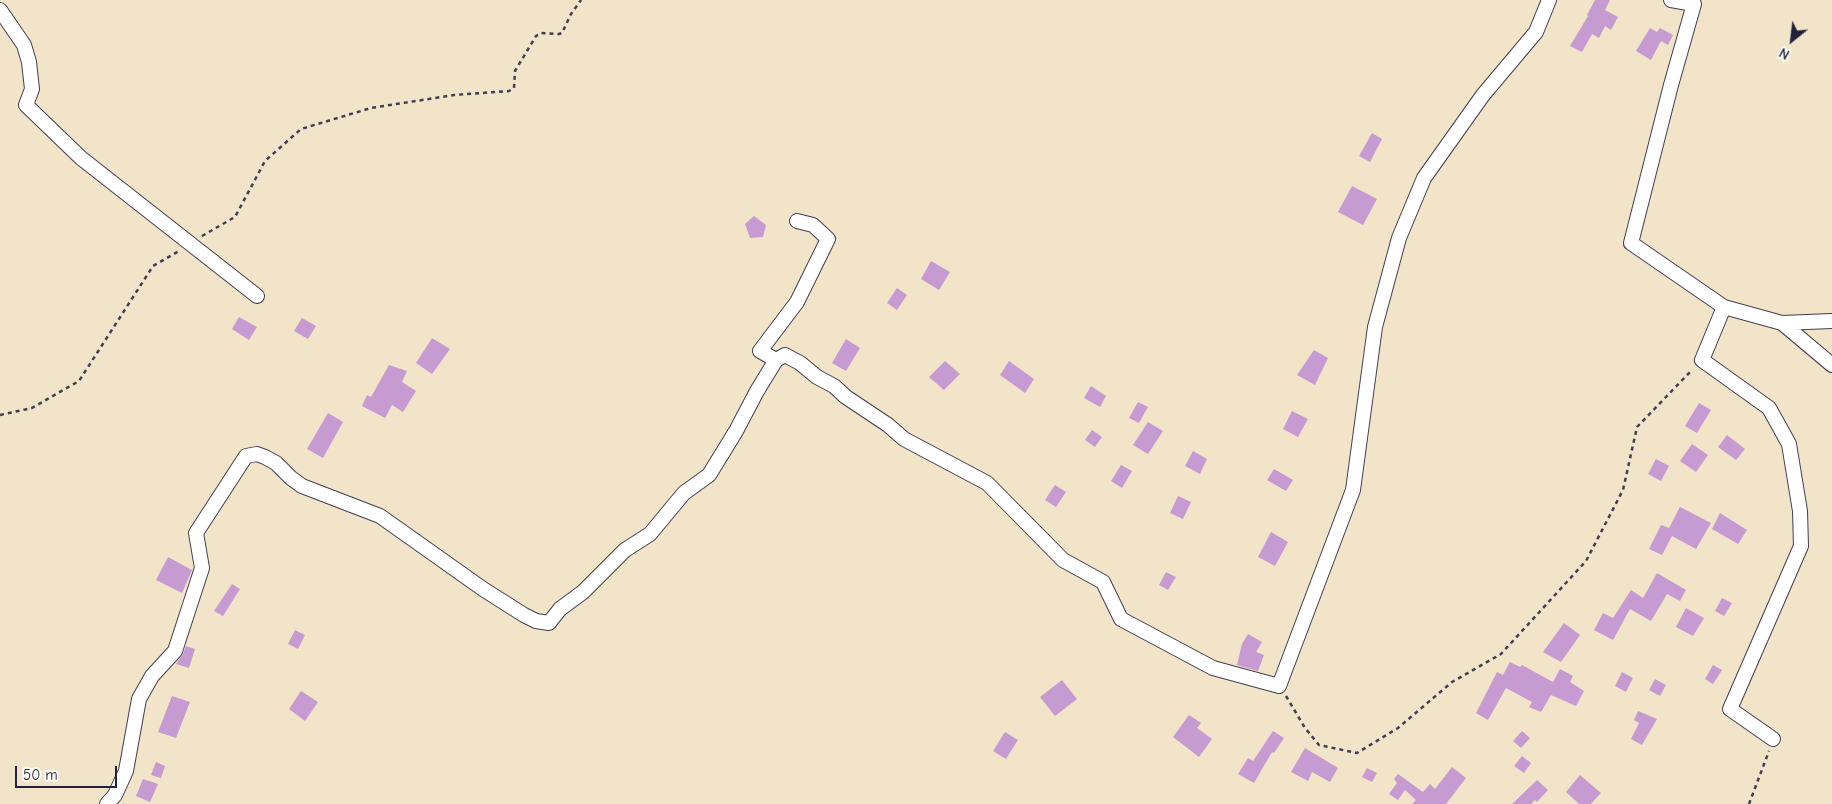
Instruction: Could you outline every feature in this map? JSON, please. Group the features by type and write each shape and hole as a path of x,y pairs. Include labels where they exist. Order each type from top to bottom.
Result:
{"street":[{"path":"107,804 115,795 126,771 139,699 152,676 175,651 202,568 196,533 246,456 257,454 265,457 276,462 291,478 302,486 380,516 483,589 524,615 536,622 549,623 560,609 582,592 625,550 650,534 684,493 709,475 776,360 786,355 800,363 817,377 834,386 846,397 888,425 904,439 987,483 1064,560 1103,582 1121,619 1214,668 1279,686 1353,490 1375,327 1399,238 1424,178 1482,95 1536,32 1549,0"},
{"path":"1671,0 1694,4 1671,85 1631,243 1724,306 1782,323 1832,320"},
{"path":"0,10 24,45 29,62 32,88 26,105 81,158 257,296"},
{"path":"776,360 760,351 797,302 828,239 813,226 797,221"},
{"path":"1724,306 1702,360 1769,408 1789,444 1800,511 1801,546 1730,709 1773,739"},
{"path":"1782,323 1832,365"}],"path":[{"path":"0,415 32,408 79,381 153,266 235,216 264,161 301,128 371,108 454,95 496,93 512,90 514,88 515,72 536,36 540,33 562,33 571,14 582,0"},
{"path":"1279,686 1305,728 1319,745 1357,753 1398,728 1452,682 1502,654 1586,560 1622,490 1637,427 1702,360"},
{"path":"1749,804 1773,739"}],"building":[{"path":"1595,0 1610,0 1605,10 1618,17 1611,30 1605,26 1599,38 1592,34 1582,52 1570,46"},
{"path":"1650,28 1657,32 1660,28 1673,35 1668,45 1661,41 1651,60 1636,51"},
{"path":"1372,133 1382,139 1370,162 1359,156"},
{"path":"1352,186 1377,199 1363,225 1338,212"},
{"path":"754,216 766,225 763,237 750,238 745,224"},
{"path":"931,261 950,272 939,290 921,279"},
{"path":"897,288 907,295 897,310 887,303"},
{"path":"239,317 257,327 249,340 232,329"},
{"path":"302,318 316,326 308,339 294,331"},
{"path":"432,338 450,349 432,374 416,363"},
{"path":"846,339 860,348 846,371 832,363"},
{"path":"1314,350 1328,358 1315,385 1297,375"},
{"path":"945,361 960,374 944,390 929,377"},
{"path":"1009,361 1034,379 1025,393 1000,375"},
{"path":"389,365 407,371 402,382 416,391 403,412 392,405 385,418 362,406 367,395 371,397"},
{"path":"1091,386 1106,396 1100,407 1084,398"},
{"path":"1138,402 1148,407 1139,423 1129,418"},
{"path":"1699,403 1711,410 1697,433 1685,426"},
{"path":"1292,411 1308,419 1298,437 1283,429"},
{"path":"328,413 343,422 323,458 307,449"},
{"path":"1148,422 1163,431 1148,454 1133,445"},
{"path":"1092,430 1102,437 1095,447 1085,440"},
{"path":"1727,435 1745,449 1736,460 1718,447"},
{"path":"1692,444 1708,455 1696,472 1680,461"},
{"path":"1193,451 1207,459 1200,474 1185,466"},
{"path":"1656,459 1669,466 1661,481 1648,474"},
{"path":"1121,465 1132,471 1122,488 1111,481"},
{"path":"1274,469 1293,480 1286,491 1267,480"},
{"path":"1055,485 1066,492 1056,507 1045,500"},
{"path":"1178,496 1191,502 1183,519 1170,513"},
{"path":"1680,507 1711,523 1696,549 1672,536 1662,555 1649,549 1661,525 1669,528"},
{"path":"1720,513 1747,530 1738,544 1712,529"},
{"path":"1271,532 1288,542 1275,566 1258,557"},
{"path":"168,557 192,570 182,593 156,580"},
{"path":"1166,572 1176,577 1168,590 1159,585"},
{"path":"1657,573 1686,590 1680,601 1667,594 1651,621 1630,609 1613,640 1594,630 1603,613 1613,618 1631,590 1643,598"},
{"path":"232,584 240,589 223,616 214,611"},
{"path":"1722,598 1732,603 1724,616 1715,611"},
{"path":"1686,608 1704,618 1693,636 1676,627"},
{"path":"1564,623 1580,635 1561,662 1543,652"},
{"path":"295,630 305,635 298,649 288,644"},
{"path":"1248,634 1262,642 1256,652 1264,655 1258,671 1237,665 1242,644"},
{"path":"186,646 195,649 189,668 176,664"},
{"path":"1510,662 1520,667 1522,665 1553,682 1560,669 1573,676 1570,682 1584,691 1576,706 1551,695 1541,712 1529,707 1532,702 1506,688 1488,720 1476,713 1497,672 1503,675"},
{"path":"1713,665 1722,670 1713,684 1705,679"},
{"path":"1622,672 1633,678 1626,692 1615,686"},
{"path":"1655,679 1666,685 1660,696 1649,690"},
{"path":"1062,680 1077,699 1055,716 1040,697"},
{"path":"301,691 318,702 305,721 289,709"},
{"path":"172,696 190,702 176,738 158,732"},
{"path":"1638,711 1657,719 1642,745 1631,739 1639,723 1634,720"},
{"path":"1189,715 1201,723 1197,728 1212,739 1199,757 1173,737"},
{"path":"1273,731 1284,738 1274,753 1272,752 1254,783 1238,774 1248,758 1253,761"},
{"path":"1522,731 1530,738 1521,748 1513,741"},
{"path":"1005,732 1018,740 1006,759 993,751"},
{"path":"1305,748 1338,768 1330,782 1312,772 1308,781 1291,772"},
{"path":"1522,756 1531,763 1524,773 1514,766"},
{"path":"156,762 165,766 161,778 151,775"},
{"path":"1452,767 1466,778 1446,804 1412,804 1416,800 1405,790 1398,800 1389,794 1397,783 1394,779 1398,774 1423,792 1430,784 1435,789"},
{"path":"1367,768 1377,773 1372,782 1362,777"},
{"path":"1580,775 1601,793 1591,804 1579,804 1566,792"},
{"path":"143,779 158,784 150,802 136,796"},
{"path":"1537,780 1548,790 1537,802 1535,800 1531,804 1512,804"}]}
